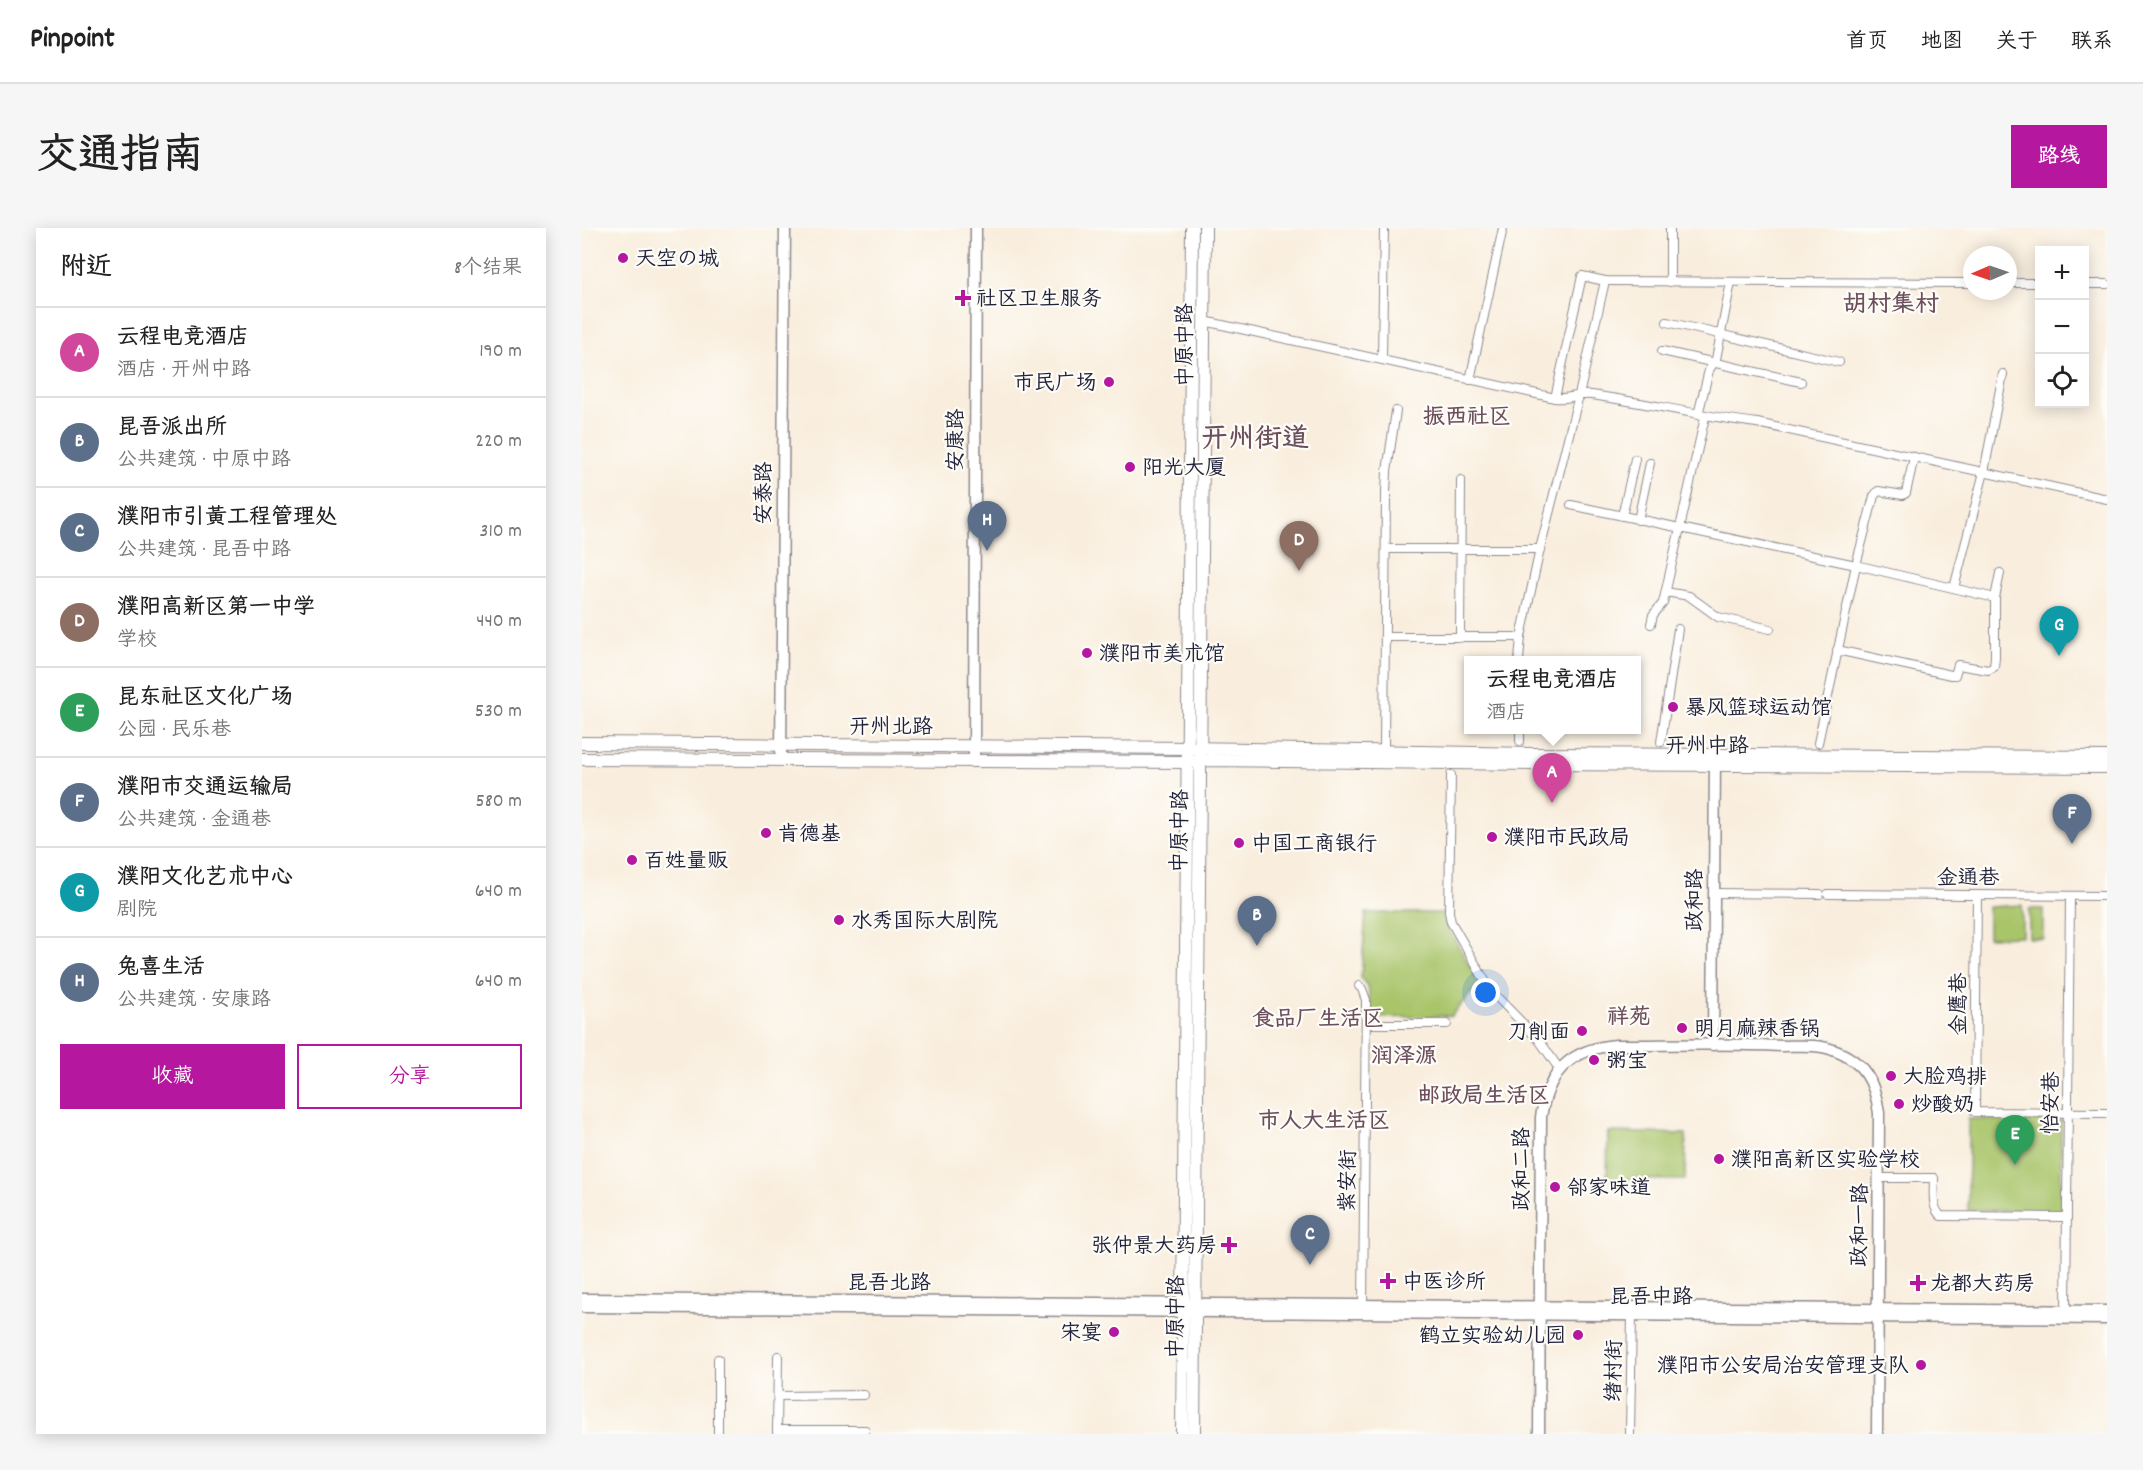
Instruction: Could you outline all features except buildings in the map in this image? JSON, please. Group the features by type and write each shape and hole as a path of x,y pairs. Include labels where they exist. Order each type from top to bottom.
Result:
{"main road":[{"name":"中原中路","path":"1192,228 1194,748"},
{"name":"中原中路","path":"1194,1434 1189,1308 1193,762 1204,321 1204,228"},
{"name":"开州北路","path":"582,743 1194,748"},
{"name":"开州中路","path":"1194,748 2107,766"},
{"name":"开州中路","path":"1193,762 1210,760 2107,757"},
{"name":"开州北路","path":"582,759 1193,762"},
{"name":"中原中路","path":"1182,1434 1189,1308"}],"street":[{"name":"安泰路","path":"781,759 784,228"},
{"name":"安康路","path":"974,761 976,228"},
{"path":"1382,359 1384,228"},
{"path":"1470,380 1503,228"},
{"path":"1670,228 1670,282"},
{"path":"1555,398 1582,276 1605,281 1963,283"},
{"path":"1519,656 1521,637 1540,549 1605,281"},
{"path":"1651,624 1653,615 1663,603 1666,592 1702,416 1709,370 1714,363 1721,335 1731,282"},
{"path":"2017,283 2035,283"},
{"path":"2089,284 2107,284"},
{"path":"1204,321 1555,398 1563,399 1588,394 1702,416 1757,423 2107,499"},
{"path":"1667,322 1839,362"},
{"path":"1662,351 1801,382"},
{"path":"1954,588 1984,472 2003,374"},
{"path":"1384,751 1387,471 1396,411"},
{"path":"1818,743 1856,565 1874,496 1878,491 1903,495 1906,493 1914,458"},
{"path":"1622,516 1635,459"},
{"path":"1638,520 1650,463"},
{"path":"1460,638 1461,480"},
{"path":"1571,505 1856,565 1995,598"},
{"path":"1386,549 1540,549"},
{"path":"1837,650 1951,675 1955,675 1958,665 1988,670 1994,667 1995,598 2000,573"},
{"path":"1666,592 1689,596 1718,617 1770,628"},
{"path":"1661,742 1678,629"},
{"path":"1385,637 1521,637"},
{"path":"1520,734 1520,741"},
{"name":"政和路","path":"1713,1045 1715,760"},
{"path":"1451,775 1449,912 1451,922 1491,991 1539,1040 1560,1070"},
{"name":"金通巷","path":"1714,893 2107,896"},
{"name":"金鹰巷","path":"1977,895 1975,1112 2068,1113"},
{"name":"怡安巷","path":"2066,1311 2070,896"},
{"name":"紫安街","path":"1359,987 1366,1000 1363,1306"},
{"path":"1366,1024 1447,1024"},
{"name":"政和二路","path":"1539,1434 1541,1117 1549,1086 1570,1060 1584,1052 1605,1046 1713,1045"},
{"name":"政和一路","path":"1713,1045 1832,1049 1855,1062 1864,1071 1876,1093 1880,1142 1877,1434"},
{"path":"2068,1113 2107,1113"},
{"path":"1879,1178 1934,1178 1934,1207 1941,1216 2067,1217"},
{"name":"昆吾北路","path":"582,1299 1189,1308"},
{"name":"昆吾中路","path":"1189,1308 1363,1306 1540,1311"},
{"name":"昆吾北路","path":"582,1307 1189,1308"},
{"name":"昆吾中路","path":"1189,1308 1877,1314 2107,1319"},
{"name":"昆吾中路","path":"1877,1314 2107,1311"},
{"name":"绪村街","path":"1630,1434 1632,1312"},
{"path":"778,1356 777,1432 864,1430"},
{"path":"718,1359 718,1434"},
{"path":"778,1396 864,1395"}],"green space":[{"path":"2022,905 2022,936 1988,937 1988,907"},
{"path":"2029,909 2043,909 2043,938 2029,938"},
{"path":"1366,913 1443,913 1444,921 1478,980 1477,986 1451,1016 1374,1018 1371,1014 1368,987 1361,978"},
{"path":"1968,1119 2061,1120 2061,1211 1968,1210"},
{"path":"1608,1132 1686,1134 1685,1180 1607,1179"}],"place":[{"name":"天空の城","path":"623,258"},
{"name":"社区卫生服务","path":"963,298"},
{"name":"市民广场","path":"1109,382"},
{"name":"阳光大厦","path":"1130,467"},
{"name":"兔喜生活","path":"987,551"},
{"name":"濮阳高新区第一中学","path":"1299,571"},
{"name":"濮阳市美术馆","path":"1087,653"},
{"name":"濮阳文化艺术中心","path":"2059,656"},
{"name":"暴风篮球运动馆","path":"1673,707"},
{"name":"云程电竞酒店","path":"1552,803"},
{"name":"肯德基","path":"766,833"},
{"name":"濮阳市民政局","path":"1492,837"},
{"name":"中国工商银行","path":"1239,843"},
{"name":"濮阳市交通运输局","path":"2072,844"},
{"name":"百姓量贩","path":"632,860"},
{"name":"水秀国际大剧院","path":"839,920"},
{"name":"昆吾派出所","path":"1257,946"},
{"name":"明月麻辣香锅","path":"1682,1028"},
{"name":"刀削面","path":"1582,1031"},
{"name":"粥宝","path":"1594,1060"},
{"name":"大脸鸡排","path":"1891,1076"},
{"name":"炒酸奶","path":"1899,1104"},
{"name":"濮阳高新区实验学校","path":"1719,1159"},
{"name":"昆东社区文化广场","path":"2015,1165"},
{"name":"邻家味道","path":"1555,1187"},
{"name":"张仲景大药房","path":"1229,1245"},
{"name":"濮阳市引黄工程管理处","path":"1310,1265"},
{"name":"中医诊所","path":"1388,1281"},
{"name":"龙都大药房","path":"1918,1283"},
{"name":"宋宴","path":"1114,1332"},
{"name":"鹤立实验幼儿园","path":"1578,1335"},
{"name":"濮阳市公安局治安管理支队","path":"1921,1365"}],"district":[{"name":"胡村集村","path":"1891,303"},
{"name":"振西社区","path":"1467,415"},
{"name":"开州街道","path":"1255,437"},
{"name":"祥苑","path":"1629,1015"},
{"name":"食品厂生活区","path":"1318,1017"},
{"name":"润泽源","path":"1404,1054"},
{"name":"邮政局生活区","path":"1484,1094"},
{"name":"市人大生活区","path":"1324,1119"}]}
